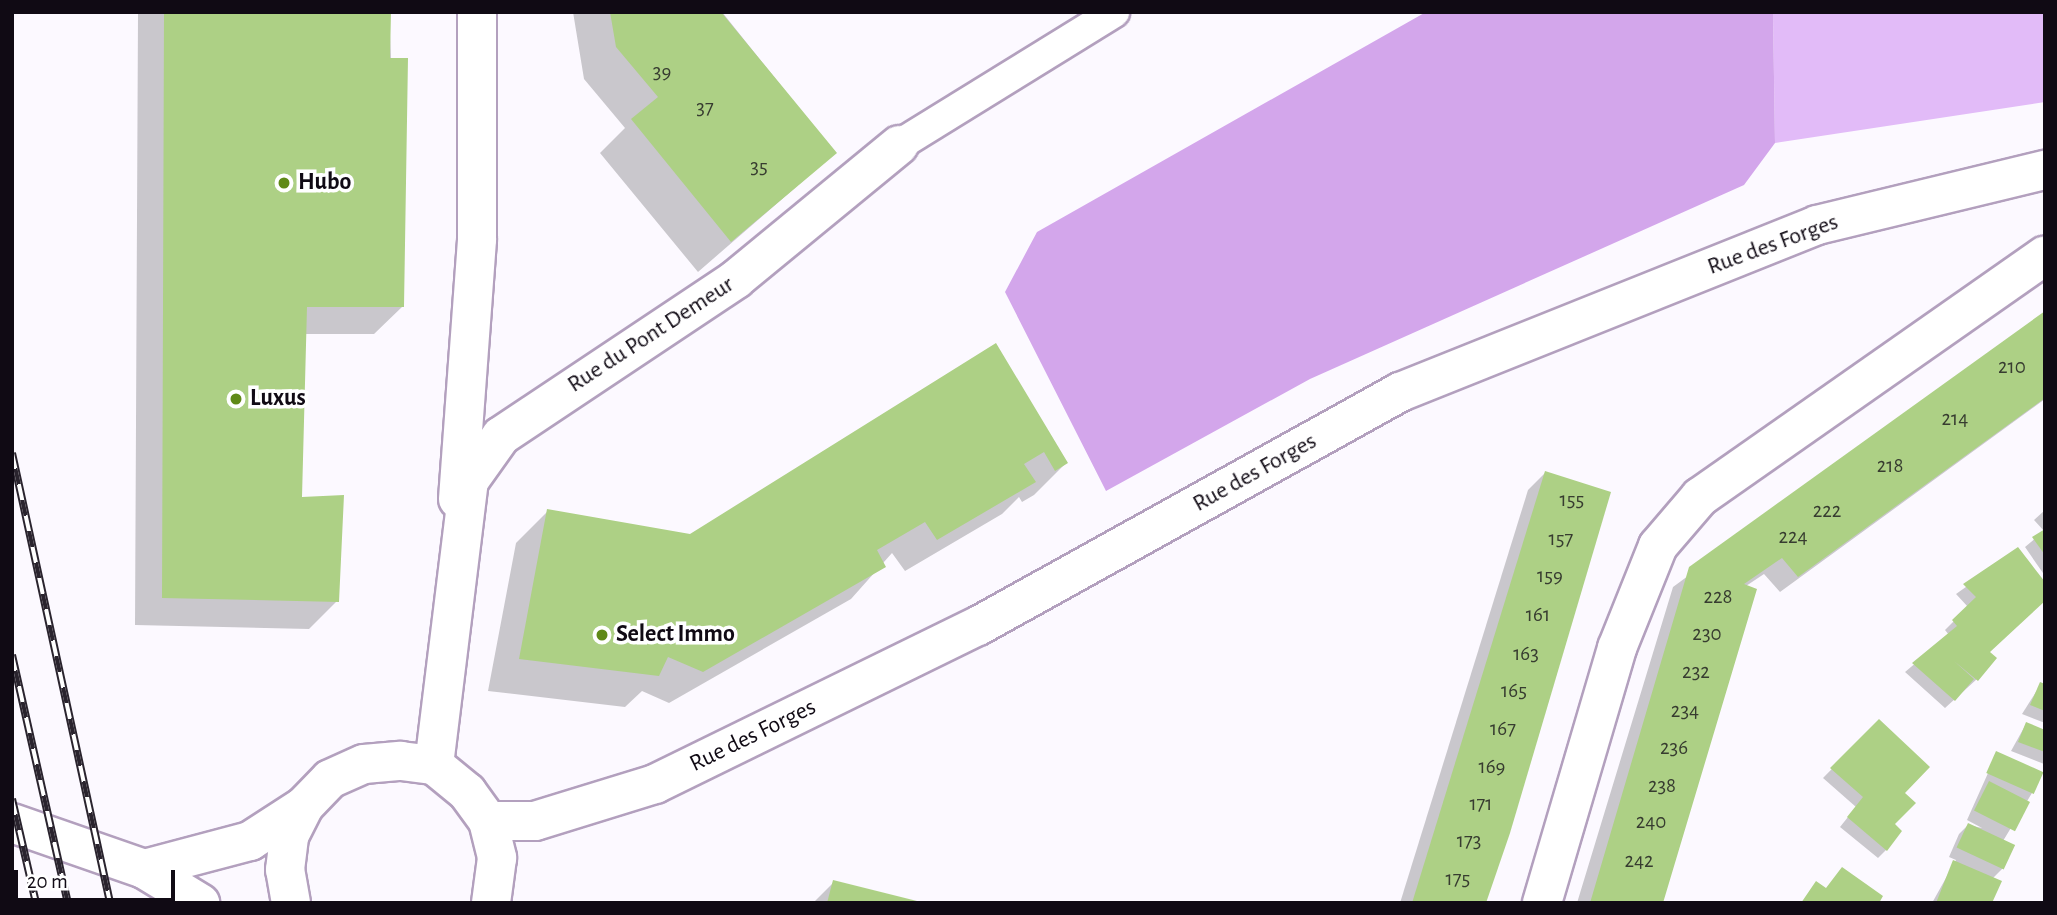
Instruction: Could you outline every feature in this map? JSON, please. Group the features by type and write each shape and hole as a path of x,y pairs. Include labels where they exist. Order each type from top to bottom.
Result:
{"main road":[{"name":"Rue du Pont Demeur","path":"434,765 456,557 477,239 477,12"},
{"name":"Rue du Pont Demeur","path":"456,557 470,481 501,436 736,279 899,145"},
{"name":"Rue des Forges","path":"488,821 536,821 655,784 978,626 1400,393 1817,225 2045,170"},
{"path":"1542,903 1617,648 1658,546 1700,497 2045,254"},
{"path":"144,869 250,841 304,806 330,779 364,764 434,765 467,792 488,821 497,858 491,903"},
{"path":"291,903 286,858 304,806"},
{"path":"12,823 144,869 200,903"}],"lane":[{"path":"899,145 1114,12"}],"shaded area":[{"path":"1426,12 1773,12 1775,143 1744,185 1310,379 1106,491 1005,292 1037,232"},
{"path":"1773,12 2045,12 2045,102 1775,143"}],"building":[{"name":"Hubo","path":"164,12 391,12 390,58 408,58 404,307 307,307 302,497 344,495 339,602 162,598"},
{"path":"610,12 721,12 837,153 731,242 631,119 658,97 616,47"},
{"path":"2045,311 2045,398 1798,577 1782,558 1744,584 1757,589 1663,903 1590,903 1689,567"},
{"path":"996,343 1068,463 1055,471 1044,452 1024,464 1036,482 937,540 925,522 877,550 886,567 703,672 668,657 659,676 519,659 547,509 690,534"},
{"path":"1545,471 1611,492 1510,833 1486,903 1412,903"},
{"path":"2045,529 2045,555 2032,537"},
{"path":"2018,547 2045,582 2045,601 1990,652 1997,658 1978,681 1954,661 1974,679 1955,701 1912,663 1957,626 1952,620 1976,597 1963,584"},
{"path":"2040,682 2045,684 2045,711 2030,705"},
{"path":"1879,719 1930,767 1905,793 1916,803 1895,824 1902,831 1887,851 1847,817 1863,797 1830,768"},
{"path":"2026,722 2045,730 2045,752 2018,742"},
{"path":"1996,751 2044,772 2034,794 1986,773"},
{"path":"1989,781 2030,802 2015,831 1974,810"},
{"path":"1968,823 2015,845 2004,869 1957,847"},
{"path":"1953,860 2002,881 1992,903 1936,903"},
{"path":"1842,867 1883,896 1879,903 1801,903 1816,881 1826,888"},
{"path":"833,880 921,902 921,903 827,903"}],"railway":[{"path":"12,453 110,903"},
{"path":"12,655 68,903"},
{"path":"12,799 36,903"}],"place":[{"name":"Hubo","path":"284,183"},
{"name":"Luxus","path":"236,399"},
{"name":"Select Immo","path":"602,635"}]}
